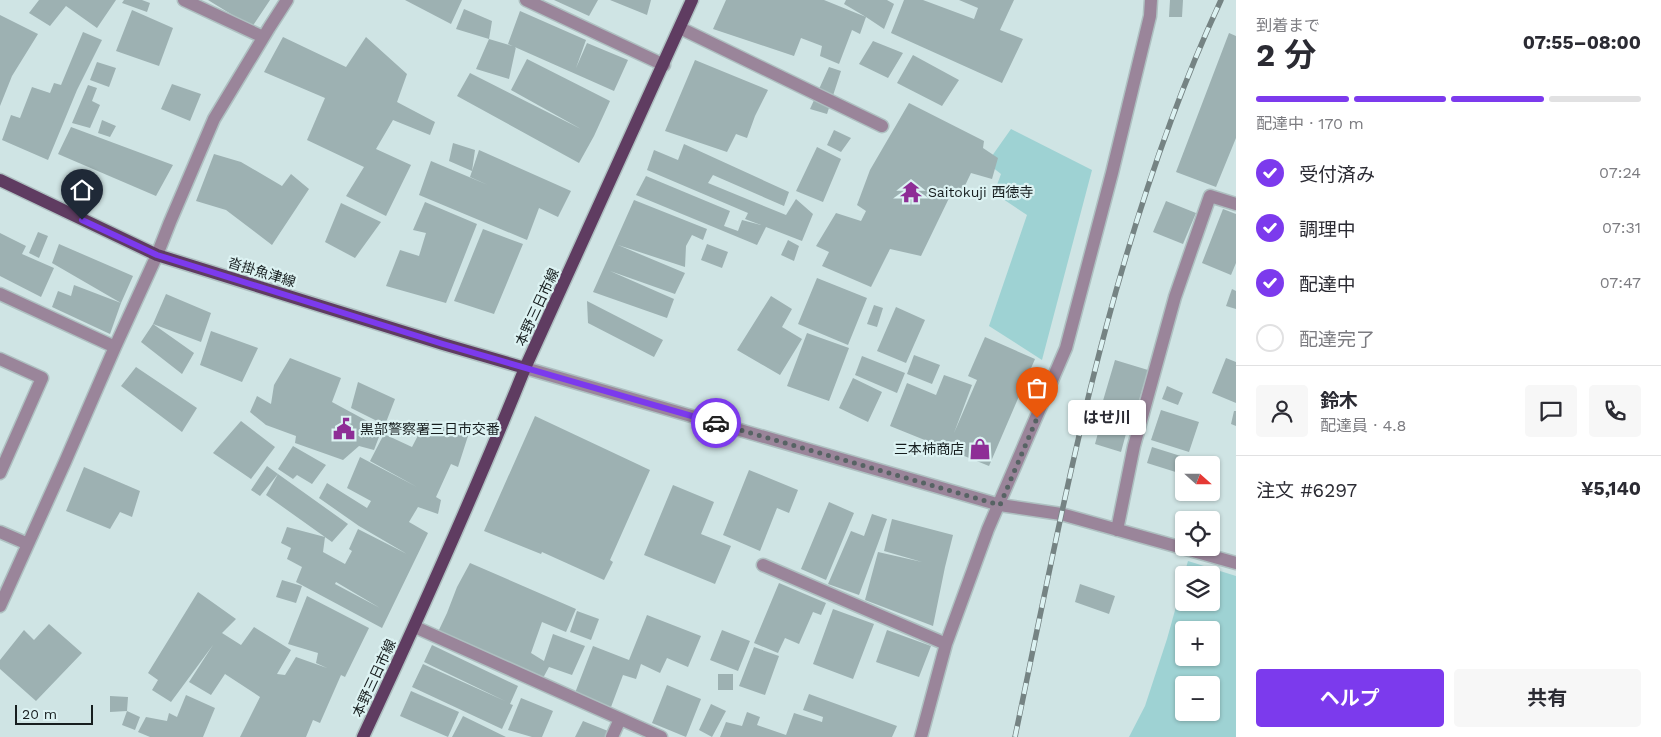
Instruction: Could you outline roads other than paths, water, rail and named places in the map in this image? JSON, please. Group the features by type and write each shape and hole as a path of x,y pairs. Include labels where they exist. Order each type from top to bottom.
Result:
{"main road":[{"name":"本野三日市線","path":"363,737 415,627 525,368 692,0"},
{"name":"沓掛魚津線","path":"0,180 157,255 525,368"}],"street":[{"path":"184,0 263,37"},
{"path":"0,606 157,255 214,119 287,0"},
{"path":"526,0 664,65"},
{"path":"921,737 946,644 988,529 1000,505 1066,348 1112,173 1150,16 1151,0"},
{"path":"680,28 882,126"},
{"path":"1117,530 1134,446 1175,297 1210,196 1236,204"},
{"path":"0,294 115,347"},
{"path":"0,359 42,378 0,473"},
{"path":"525,368 1000,505 1061,514 1236,563"},
{"path":"0,532 28,544"},
{"path":"763,565 946,644"},
{"path":"415,627 661,737"},
{"path":"612,737 620,719"}],"railway":[{"path":"1015,737 1075,455 1097,362 1122,270 1151,178 1183,88 1221,0"}],"place":[{"name":"Saitokuji 西徳寺","path":"911,192"},
{"name":"はせ川","path":"1037,418"},
{"name":"黒部警察署三日市交番","path":"344,429"},
{"name":"三本柿商店","path":"980,449"}]}
